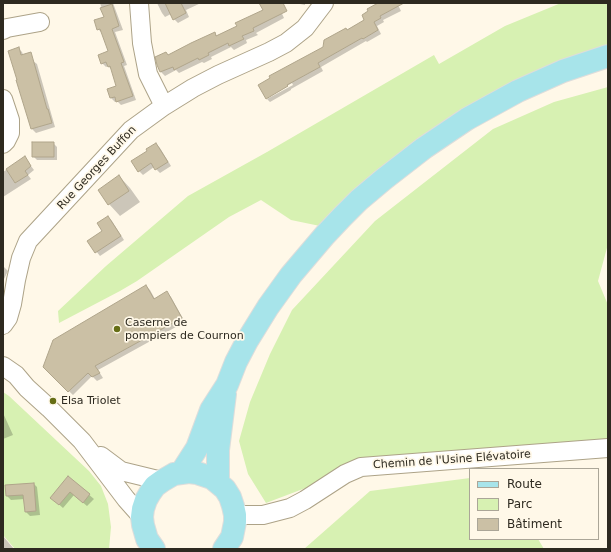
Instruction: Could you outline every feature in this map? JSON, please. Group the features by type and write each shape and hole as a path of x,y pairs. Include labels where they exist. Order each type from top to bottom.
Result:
{"main road":[{"path":"149,546 142,517 146,500 155,486 171,477 197,448 210,410 226,385 247,341 268,307 291,275 325,234 364,196 384,179 424,148 467,119 518,91 563,71 608,56"},
{"path":"218,483 218,450 226,385"},
{"path":"171,477 197,473 212,478 225,489 230,497 235,515 234,530 227,547"}],"street":[{"path":"139,3 142,44 148,74 164,106"},
{"name":"Rue Georges Buffon","path":"3,325 8,318 21,258 28,241 131,130 192,88 218,74 286,43 305,28 324,3"},
{"path":"3,30 40,22"},
{"path":"3,99 10,120 10,133 3,144"},
{"path":"3,366 16,375 27,388 82,442 126,499 142,517"},
{"path":"3,380 27,388"},
{"path":"82,442 121,471 171,477"},
{"name":"Chemin de l'Usine Elévatoire","path":"235,515 263,515 290,508 345,474 361,467 608,448"}],"green space":[{"path":"561,3 608,3 608,46 495,92 373,173 320,226 291,220 261,200 229,217 137,281 59,323 58,311 106,266 188,196 434,55 439,64 505,26"},
{"path":"608,87 608,244 598,281 608,305 608,448 361,467 266,503 248,474 239,441 250,402 270,354 292,310 375,221 493,129 554,102"},
{"path":"3,392 89,471 101,486 108,504 111,527 109,549 15,549 3,535"},
{"path":"469,478 469,540 539,540 544,549 304,549 370,491"}],"building":[{"path":"165,3 181,3 186,13 173,20"},
{"path":"259,3 283,3 287,11 253,28 254,31 242,36 244,39 229,46 228,43 208,53 209,55 199,60 198,58 174,70 173,67 160,72 155,57 166,52 168,55 215,32 216,36 237,26 235,23 263,10"},
{"path":"378,3 404,3 380,16 381,18 374,22 378,30 318,63 320,67 287,85 288,86 266,99 258,85 270,78 269,76 323,47 324,40 346,28 347,30 364,20 362,15 368,11 367,9"},
{"path":"112,4 119,26 112,29 124,62 121,63 133,96 116,102 115,97 110,98 107,89 116,86 110,66 108,67 106,62 101,64 98,55 108,51 100,29 97,30 94,20 104,17 100,8"},
{"path":"19,47 21,55 31,52 52,123 31,129 8,51"},
{"path":"32,142 54,142 54,157 32,157"},
{"path":"156,143 168,162 155,170 151,163 138,172 131,161 147,151 146,149"},
{"path":"25,156 31,166 25,171 28,175 15,183 6,169"},
{"path":"119,175 129,191 108,205 98,190"},
{"path":"108,216 121,236 95,253 87,241 102,231 97,223"},
{"name":"Caserne de pompiers de Cournon","path":"146,285 154,299 167,291 182,318 95,366 100,373 92,377 88,373 68,392 43,367 53,340"},
{"path":"68,476 90,494 83,503 70,492 59,505 50,498"},
{"path":"34,483 36,511 25,512 23,495 6,496 5,485"}],"place":[{"name":"Caserne de pompiers de Cournon","path":"117,329"},
{"name":"Elsa Triolet","path":"53,401"}]}
